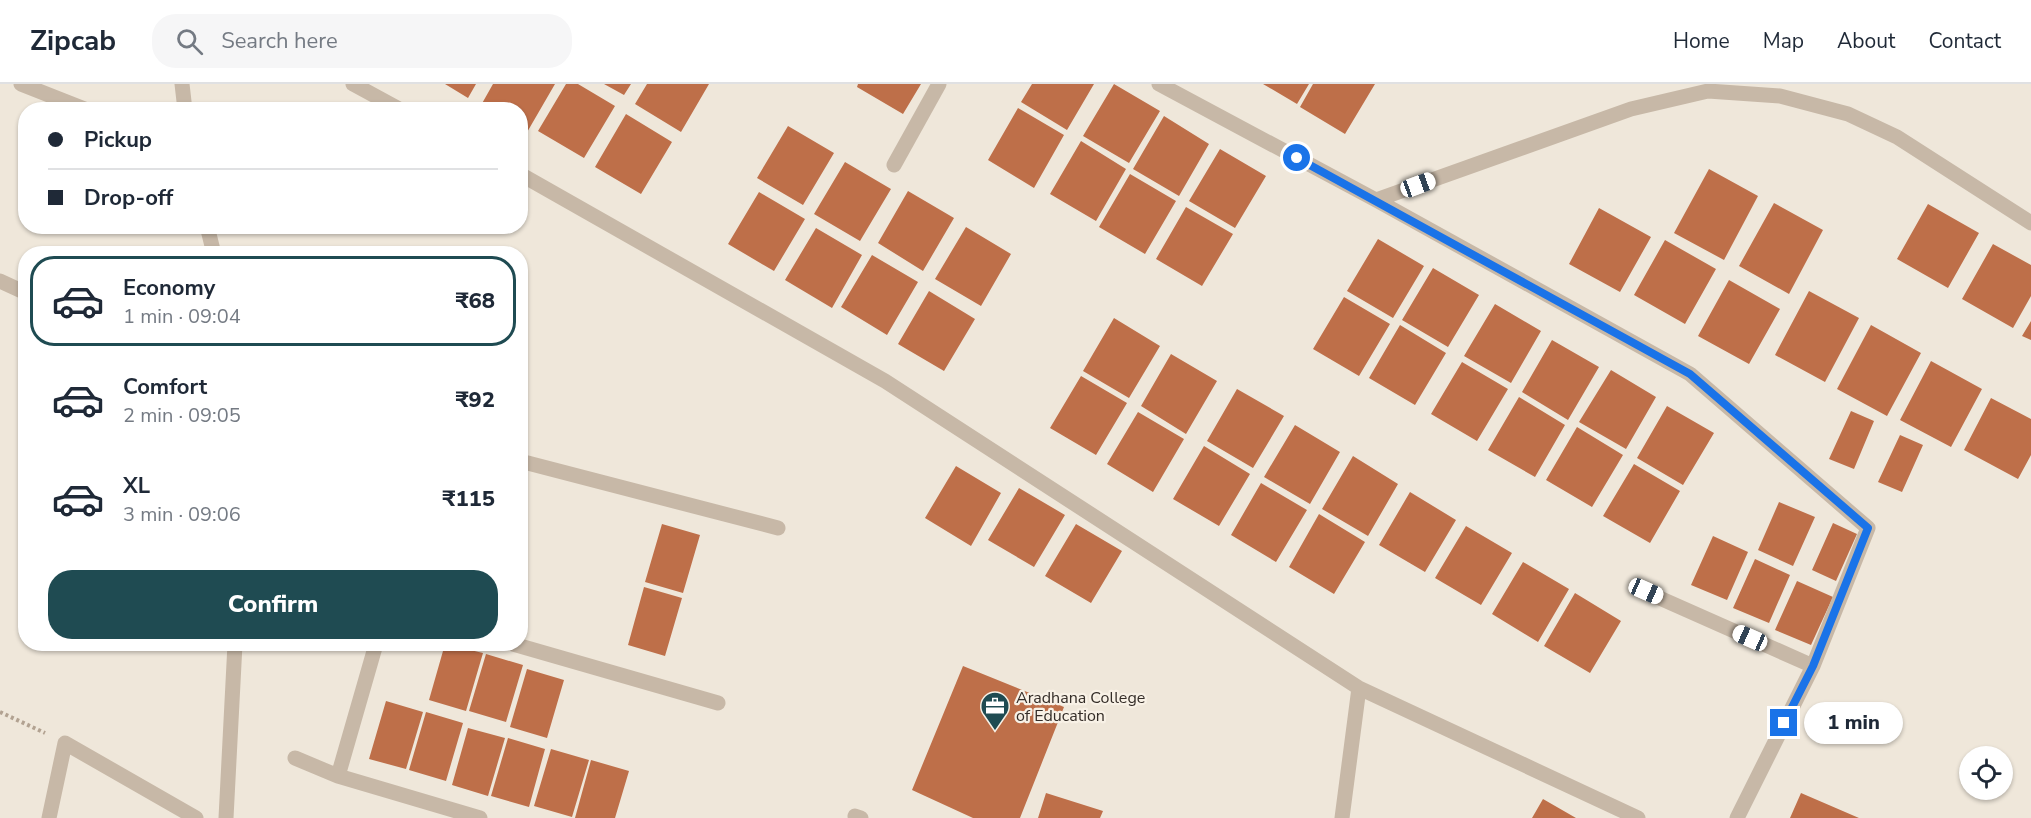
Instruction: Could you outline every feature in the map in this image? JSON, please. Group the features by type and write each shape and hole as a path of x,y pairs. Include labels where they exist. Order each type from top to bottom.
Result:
{"street":[{"path":"21,84 67,102"},
{"path":"182,84 184,102"},
{"path":"353,84 386,102"},
{"path":"894,165 939,84"},
{"path":"1159,84 1376,200 1690,374 1868,528 1813,666 1737,818"},
{"path":"1376,200 1631,109 1708,91 1780,96 1848,114 1897,137 2031,223"},
{"path":"528,179 885,381 1359,688 1638,818"},
{"path":"0,281 18,289"},
{"path":"528,463 778,528"},
{"path":"1646,591 1813,666"},
{"path":"528,648 718,702"},
{"path":"225,818 235,651"},
{"path":"338,776 374,651"},
{"path":"1342,818 1359,688"},
{"path":"49,818 65,743 196,818"},
{"path":"295,758 338,776 480,818"}],"path":[{"path":"0,712 65,743"}],"building":[{"path":"445,84 476,84 468,98"},
{"path":"493,84 555,84 528,131 528,102 483,102"},
{"path":"566,84 578,84 615,106 584,158 538,131"},
{"path":"604,84 631,84 624,95"},
{"path":"647,84 709,84 681,132 635,104"},
{"path":"858,84 921,84 903,114 857,87"},
{"path":"1032,84 1094,84 1067,130 1021,102"},
{"path":"1114,84 1160,111 1129,163 1083,136"},
{"path":"1263,84 1309,84 1297,104"},
{"path":"1313,84 1375,84 1345,134 1300,107"},
{"path":"1018,108 1064,135 1034,188 988,160"},
{"path":"626,114 672,142 641,194 595,167"},
{"path":"1164,116 1209,144 1179,196 1133,169"},
{"path":"788,126 834,153 803,205 757,178"},
{"path":"1081,141 1126,169 1096,221 1050,194"},
{"path":"1220,149 1266,176 1235,228 1189,201"},
{"path":"845,162 891,189 860,241 814,214"},
{"path":"1709,169 1758,196 1724,260 1674,233"},
{"path":"1130,174 1176,201 1145,254 1099,227"},
{"path":"908,191 954,218 923,271 878,243"},
{"path":"759,192 805,219 774,271 728,244"},
{"path":"1774,203 1823,230 1789,294 1739,266"},
{"path":"1928,204 1979,233 1948,288 1897,259"},
{"path":"1186,207 1233,234 1202,286 1156,259"},
{"path":"1599,208 1651,237 1620,292 1569,264"},
{"path":"966,227 1011,254 981,306 935,279"},
{"path":"816,228 862,255 832,308 785,280"},
{"path":"1378,239 1424,266 1393,318 1347,291"},
{"path":"1665,240 1716,269 1685,324 1634,295"},
{"path":"1993,244 2031,265 2031,296 2013,328 1962,299"},
{"path":"872,255 918,282 887,335 841,307"},
{"path":"1433,268 1479,295 1448,347 1402,320"},
{"path":"1729,280 1780,309 1749,364 1698,336"},
{"path":"929,291 975,319 944,371 898,344"},
{"path":"1809,291 1859,318 1825,382 1775,355"},
{"path":"1344,297 1390,324 1359,376 1313,349"},
{"path":"1495,304 1541,331 1511,383 1464,356"},
{"path":"1114,318 1160,346 1129,398 1083,371"},
{"path":"2031,321 2031,340 2022,336"},
{"path":"1400,325 1446,353 1415,405 1369,378"},
{"path":"1871,325 1921,353 1887,416 1837,389"},
{"path":"1552,340 1599,367 1568,420 1522,392"},
{"path":"1171,354 1217,381 1186,434 1141,406"},
{"path":"1931,361 1982,389 1951,447 1900,420"},
{"path":"1462,362 1508,389 1477,441 1431,414"},
{"path":"1611,370 1656,397 1626,449 1579,422"},
{"path":"1081,376 1127,403 1096,455 1050,428"},
{"path":"1237,389 1284,416 1253,468 1207,441"},
{"path":"1519,397 1565,425 1535,477 1488,450"},
{"path":"1991,398 2031,419 2031,455 2018,479 1964,450"},
{"path":"1667,406 1714,433 1683,485 1637,458"},
{"path":"1851,411 1874,421 1854,469 1829,459"},
{"path":"1138,412 1184,439 1153,492 1107,464"},
{"path":"1295,425 1340,452 1310,504 1264,477"},
{"path":"1577,427 1623,455 1592,507 1546,480"},
{"path":"1900,435 1923,445 1902,492 1878,482"},
{"path":"1204,446 1250,474 1219,526 1173,499"},
{"path":"1353,456 1398,484 1368,536 1322,509"},
{"path":"1634,464 1680,491 1650,543 1603,516"},
{"path":"956,466 1001,493 971,546 925,518"},
{"path":"1261,483 1307,510 1276,562 1231,535"},
{"path":"1019,488 1065,515 1034,567 988,540"},
{"path":"1410,492 1456,520 1425,572 1379,545"},
{"path":"1779,502 1815,517 1793,566 1758,550"},
{"path":"1319,514 1365,542 1334,594 1289,567"},
{"path":"1833,523 1857,534 1836,581 1812,570"},
{"path":"662,524 700,535 683,593 645,582"},
{"path":"1076,524 1122,551 1091,603 1045,576"},
{"path":"1466,526 1512,553 1481,605 1435,578"},
{"path":"1713,536 1748,552 1727,600 1691,585"},
{"path":"1755,559 1790,575 1769,623 1733,608"},
{"path":"1523,562 1569,589 1538,642 1492,614"},
{"path":"1797,581 1833,597 1811,645 1775,630"},
{"path":"644,587 682,598 665,656 628,645"},
{"path":"1575,593 1621,621 1590,673 1544,646"},
{"path":"443,651 483,653 466,711 429,700"},
{"path":"486,654 523,665 506,722 469,711"},
{"name":"Aradhana College of Education","path":"963,666 1064,707 1020,818 973,818 912,790"},
{"path":"527,669 564,680 547,738 510,727"},
{"path":"386,701 423,712 406,769 369,759"},
{"path":"426,712 463,723 446,781 409,770"},
{"path":"468,728 505,738 488,796 452,785"},
{"path":"508,738 545,749 529,807 491,796"},
{"path":"551,749 589,760 572,817 534,806"},
{"path":"591,760 629,771 615,818 575,818"},
{"path":"1046,793 1103,811 1100,818 1038,818"},
{"path":"1801,793 1859,818 1790,818"},
{"path":"1543,799 1576,818 1532,818"}],"place":[{"name":"Aradhana College of Education","path":"995,732"}],"route":[{"path":"1297,158 1690,374 1868,528 1813,666 1784,723"}]}
